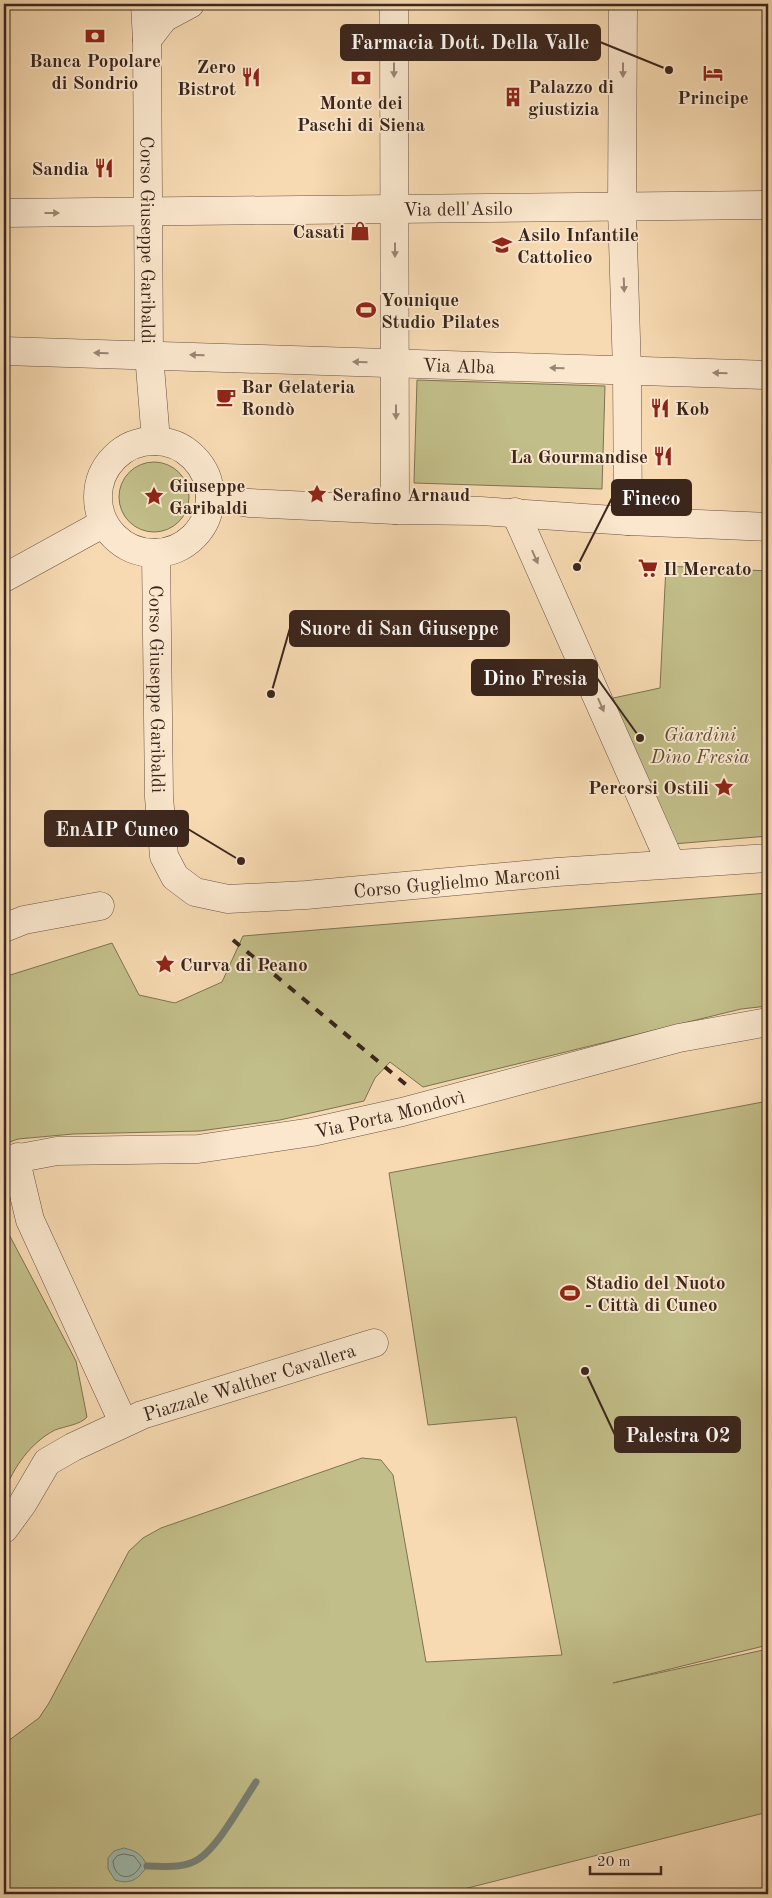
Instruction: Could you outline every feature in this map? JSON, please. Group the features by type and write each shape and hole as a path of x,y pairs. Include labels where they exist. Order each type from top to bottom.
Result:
{"street":[{"name":"Corso Giuseppe Garibaldi","path":"144,4 147,40 149,354 156,441"},
{"path":"147,40 164,18 190,4"},
{"path":"394,4 395,510"},
{"path":"623,4 622,208 627,371 628,521"},
{"name":"Via dell'Asilo","path":"4,213 768,205"},
{"name":"Via Alba","path":"4,351 149,354 768,375"},
{"path":"156,441 173,444 188,452 200,465 207,480 210,498 207,514 200,529 180,546 156,553 144,552 126,545 112,534 104,524 99,508 98,491 102,475 124,449 139,443 156,441"},
{"path":"210,498 249,503 395,510 515,512 628,521 768,527"},
{"path":"515,512 672,864"},
{"path":"4,578 104,524"},
{"name":"Corso Giuseppe Garibaldi","path":"156,553 159,797 164,856"},
{"name":"Corso Guglielmo Marconi","path":"164,856 175,877 195,892 228,899 306,895 672,864 768,858"},
{"path":"4,928 24,920 100,906"},
{"name":"Via Porta Mondovì","path":"11,1159 57,1150 198,1149 312,1132 402,1112 679,1038 768,1022"},
{"name":"Piazzale Walther Cavallera","path":"11,1159 18,1170 30,1220 117,1403 123,1422"},
{"name":"Piazzale Walther Cavallera","path":"4,1529 23,1503 47,1462 73,1447 105,1434 123,1422 374,1343"}],"green space":[{"path":"417,380 605,386 602,489 414,483"},
{"path":"154,462 167,465 179,472 186,484 189,497 186,510 179,522 167,529 154,532 141,529 129,522 122,510 119,497 122,484 129,472 141,465"},
{"name":"Giardini Dino Fresia","path":"666,566 768,571 768,836 673,844 604,700 660,688"},
{"path":"768,893 768,1006 741,1009 423,1087 390,1062 375,1078 364,1101 280,1120 200,1131 73,1134 18,1139 4,1144 4,977 112,943 139,995 175,1003 222,982 243,936"},
{"path":"768,1101 768,1645 613,1683 768,1649 768,1812 444,1894 4,1894 4,1744 39,1718 49,1703 129,1551 143,1538 161,1528 362,1458 381,1460 393,1475 426,1662 562,1655 516,1417 428,1425 389,1173"},
{"path":"4,1225 76,1361 87,1417 76,1424 55,1430 38,1442 24,1456 4,1492"}],"water":[{"path":"124,1848 138,1854 147,1866 134,1880 125,1882 115,1880 108,1869 108,1858 114,1851"}],"waterway":[{"path":"147,1866 185,1865 205,1854 221,1836 256,1782"}],"railway":[{"path":"233,940 410,1088"}],"place":[{"name":"Banca Popolare di Sondrio","path":"95,36"},
{"name":"Farmacia Dott. Della Valle","path":"669,70"},
{"name":"Principe","path":"713,73"},
{"name":"Zero Bistrot","path":"251,77"},
{"name":"Monte dei Paschi di Siena","path":"361,78"},
{"name":"Palazzo di giustizia","path":"513,97"},
{"name":"Sandia","path":"104,168"},
{"name":"Casati","path":"360,231"},
{"name":"Asilo Infantile Cattolico","path":"502,245"},
{"name":"Younique Studio Pilates","path":"366,310"},
{"name":"Bar Gelateria Rondò","path":"226,397"},
{"name":"Kob","path":"660,408"},
{"name":"La Gourmandise","path":"663,456"},
{"name":"Serafino Arnaud","path":"317,494"},
{"name":"Giuseppe Garibaldi","path":"154,496"},
{"name":"Fineco","path":"577,567"},
{"name":"Il Mercato","path":"648,568"},
{"name":"Suore di San Giuseppe","path":"271,694"},
{"name":"Dino Fresia","path":"640,738"},
{"name":"Percorsi Ostili","path":"724,787"},
{"name":"EnAIP Cuneo","path":"241,861"},
{"name":"Curva di Peano","path":"165,964"},
{"name":"Stadio del Nuoto - Città di Cuneo","path":"570,1293"},
{"name":"Palestra O2","path":"585,1371"}]}
